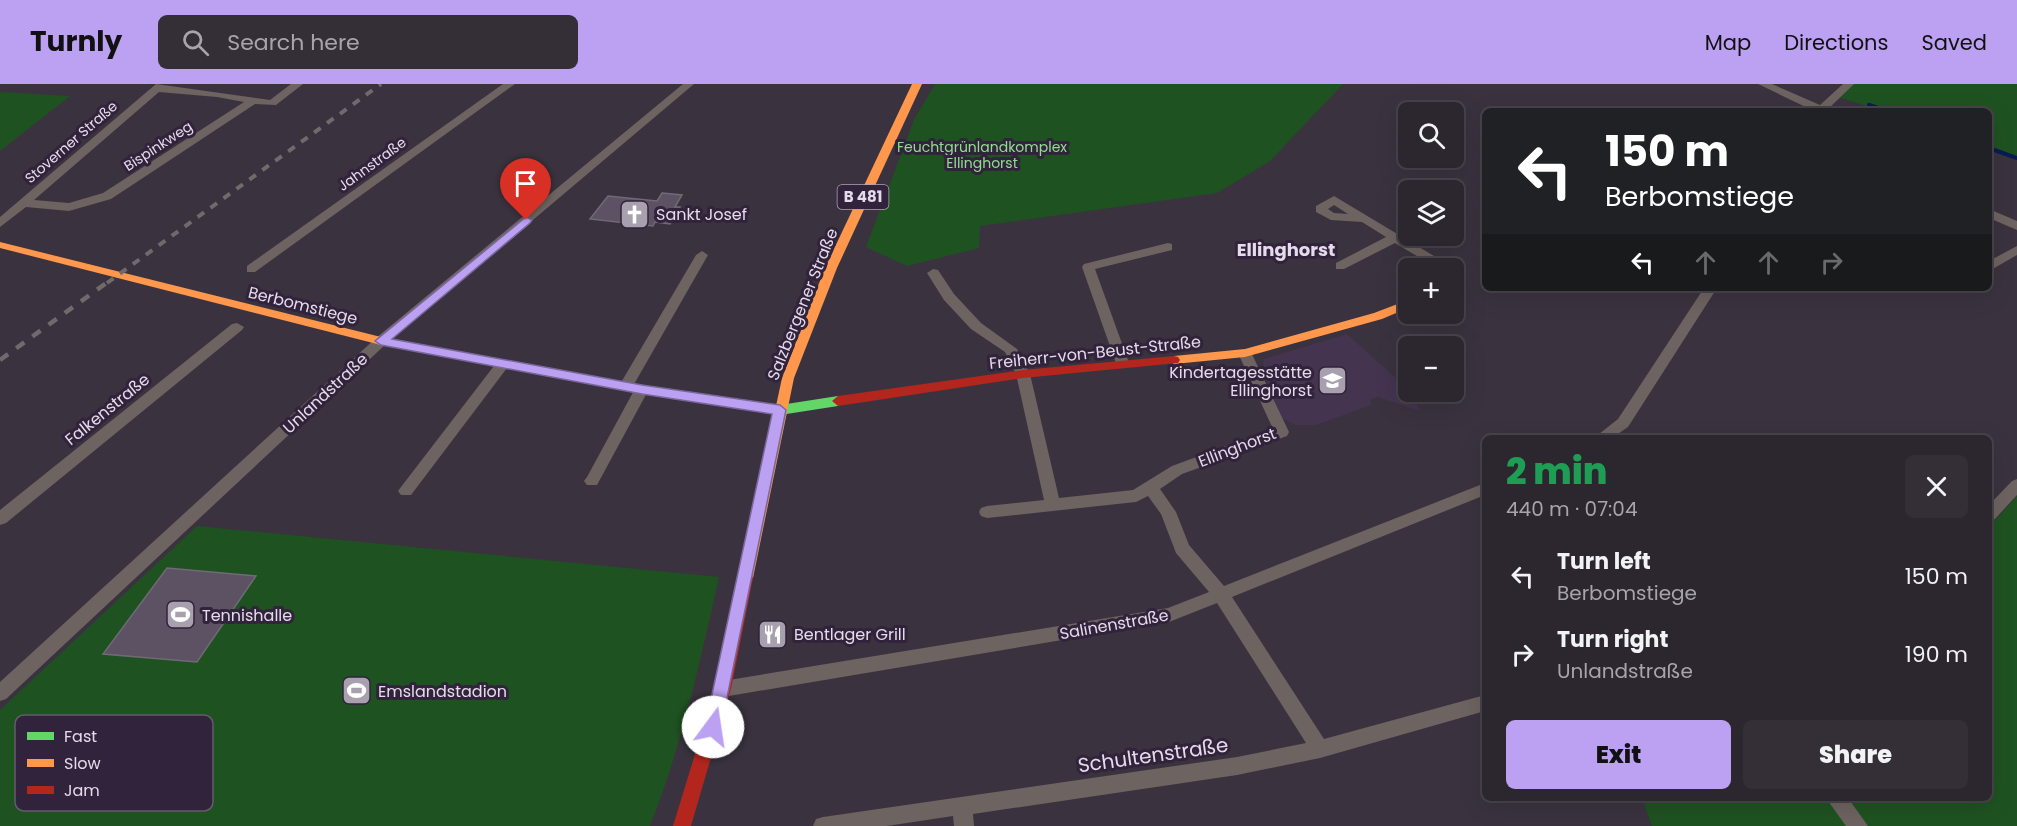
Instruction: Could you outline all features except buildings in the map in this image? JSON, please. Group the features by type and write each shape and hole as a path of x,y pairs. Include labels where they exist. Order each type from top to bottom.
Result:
{"street":[{"name":"Bispinkweg","path":"23,203 69,207 107,196 253,101 272,104 298,84"},
{"name":"Jahnstraße","path":"251,269 510,84"},
{"name":"Unlandstraße","path":"0,693 381,341 689,84"},
{"name":"Salzbergener Straße","path":"682,826 708,746 723,689 780,410 800,346 831,268 917,84"},
{"path":"1763,84 1817,108"},
{"path":"1823,108 1850,84"},
{"path":"159,86 253,101"},
{"name":"Stoverner Straße","path":"0,223 159,86"},
{"path":"1992,214 2017,226"},
{"path":"1364,219 1428,258"},
{"path":"1340,266 1395,238"},
{"name":"Berbomstiege","path":"0,245 381,341 502,365 780,410"},
{"path":"1122,363 1088,267 1168,247"},
{"path":"1992,265 2017,250"},
{"path":"626,386 702,255"},
{"path":"933,273 949,297 976,326 1010,349 1023,374 1053,505"},
{"path":"1605,435 1623,423 1709,291"},
{"name":"Freiherr-von-Beust-Straße","path":"780,410 1023,374 1245,353 1378,316 1398,308"},
{"name":"Falkenstraße","path":"0,519 237,327"},
{"name":"Ellinghorst","path":"987,512 1136,496 1177,470 1282,432 1245,353"},
{"path":"406,492 502,365"},
{"path":"592,481 642,389"},
{"path":"1992,512 2017,485"},
{"path":"1150,487 1168,512 1182,548 1221,596 1320,749"},
{"name":"Salinenstraße","path":"723,689 1169,615 1482,490"},
{"name":"Schultenstraße","path":"823,826 962,804 1237,766 1320,749 1482,704"},
{"path":"1838,801 1858,826"},
{"path":"962,804 964,826"}],"shaded area":[{"name":"Kindertagesstätte Ellinghorst","path":"1347,334 1398,380 1398,402 1416,402 1420,411 1378,397 1370,399 1371,405 1316,425 1296,425 1282,418 1263,372 1264,359"}],"green space":[{"name":"Feuchtgrünlandkomplex Ellinghorst","path":"935,84 1343,84 1270,161 1217,193 980,226 979,248 907,266 866,247 914,120"},
{"path":"1849,84 2017,84 2017,159 1992,150 1992,108 1871,108 1836,96"},
{"path":"0,92 70,96 0,151"},
{"path":"2017,496 2017,826 1652,826 1643,801 1992,801 1992,524"},
{"name":"Emslandstadion","path":"197,526 719,577 681,734 650,826 0,826 0,710"}],"waterway":[{"path":"1869,105 1878,108"},
{"path":"1992,149 2017,158"}],"railway":[{"path":"107,283 381,84"},
{"path":"0,360 109,281"}],"traffic: fast":[{"path":"381,341 642,389 780,410 838,401"}],"traffic: slow":[{"path":"746,578 788,378 831,268 917,84"},
{"path":"0,245 381,341"},
{"path":"1174,360 1245,353 1378,316 1398,308"}],"traffic: jam":[{"path":"838,401 1023,374 1174,360"},
{"path":"682,826 723,689 746,578"}],"place":[{"name":"Sankt Josef","path":"635,214"},
{"name":"Kindertagesstätte Ellinghorst","path":"1333,381"},
{"name":"Tennishalle","path":"181,615"},
{"name":"Bentlager Grill","path":"773,634"},
{"name":"Emslandstadion","path":"357,691"}],"district":[{"name":"Ellinghorst","path":"1286,250"}],"route":[{"path":"526,220 381,341 502,365 780,410 723,689 713,727"}]}
